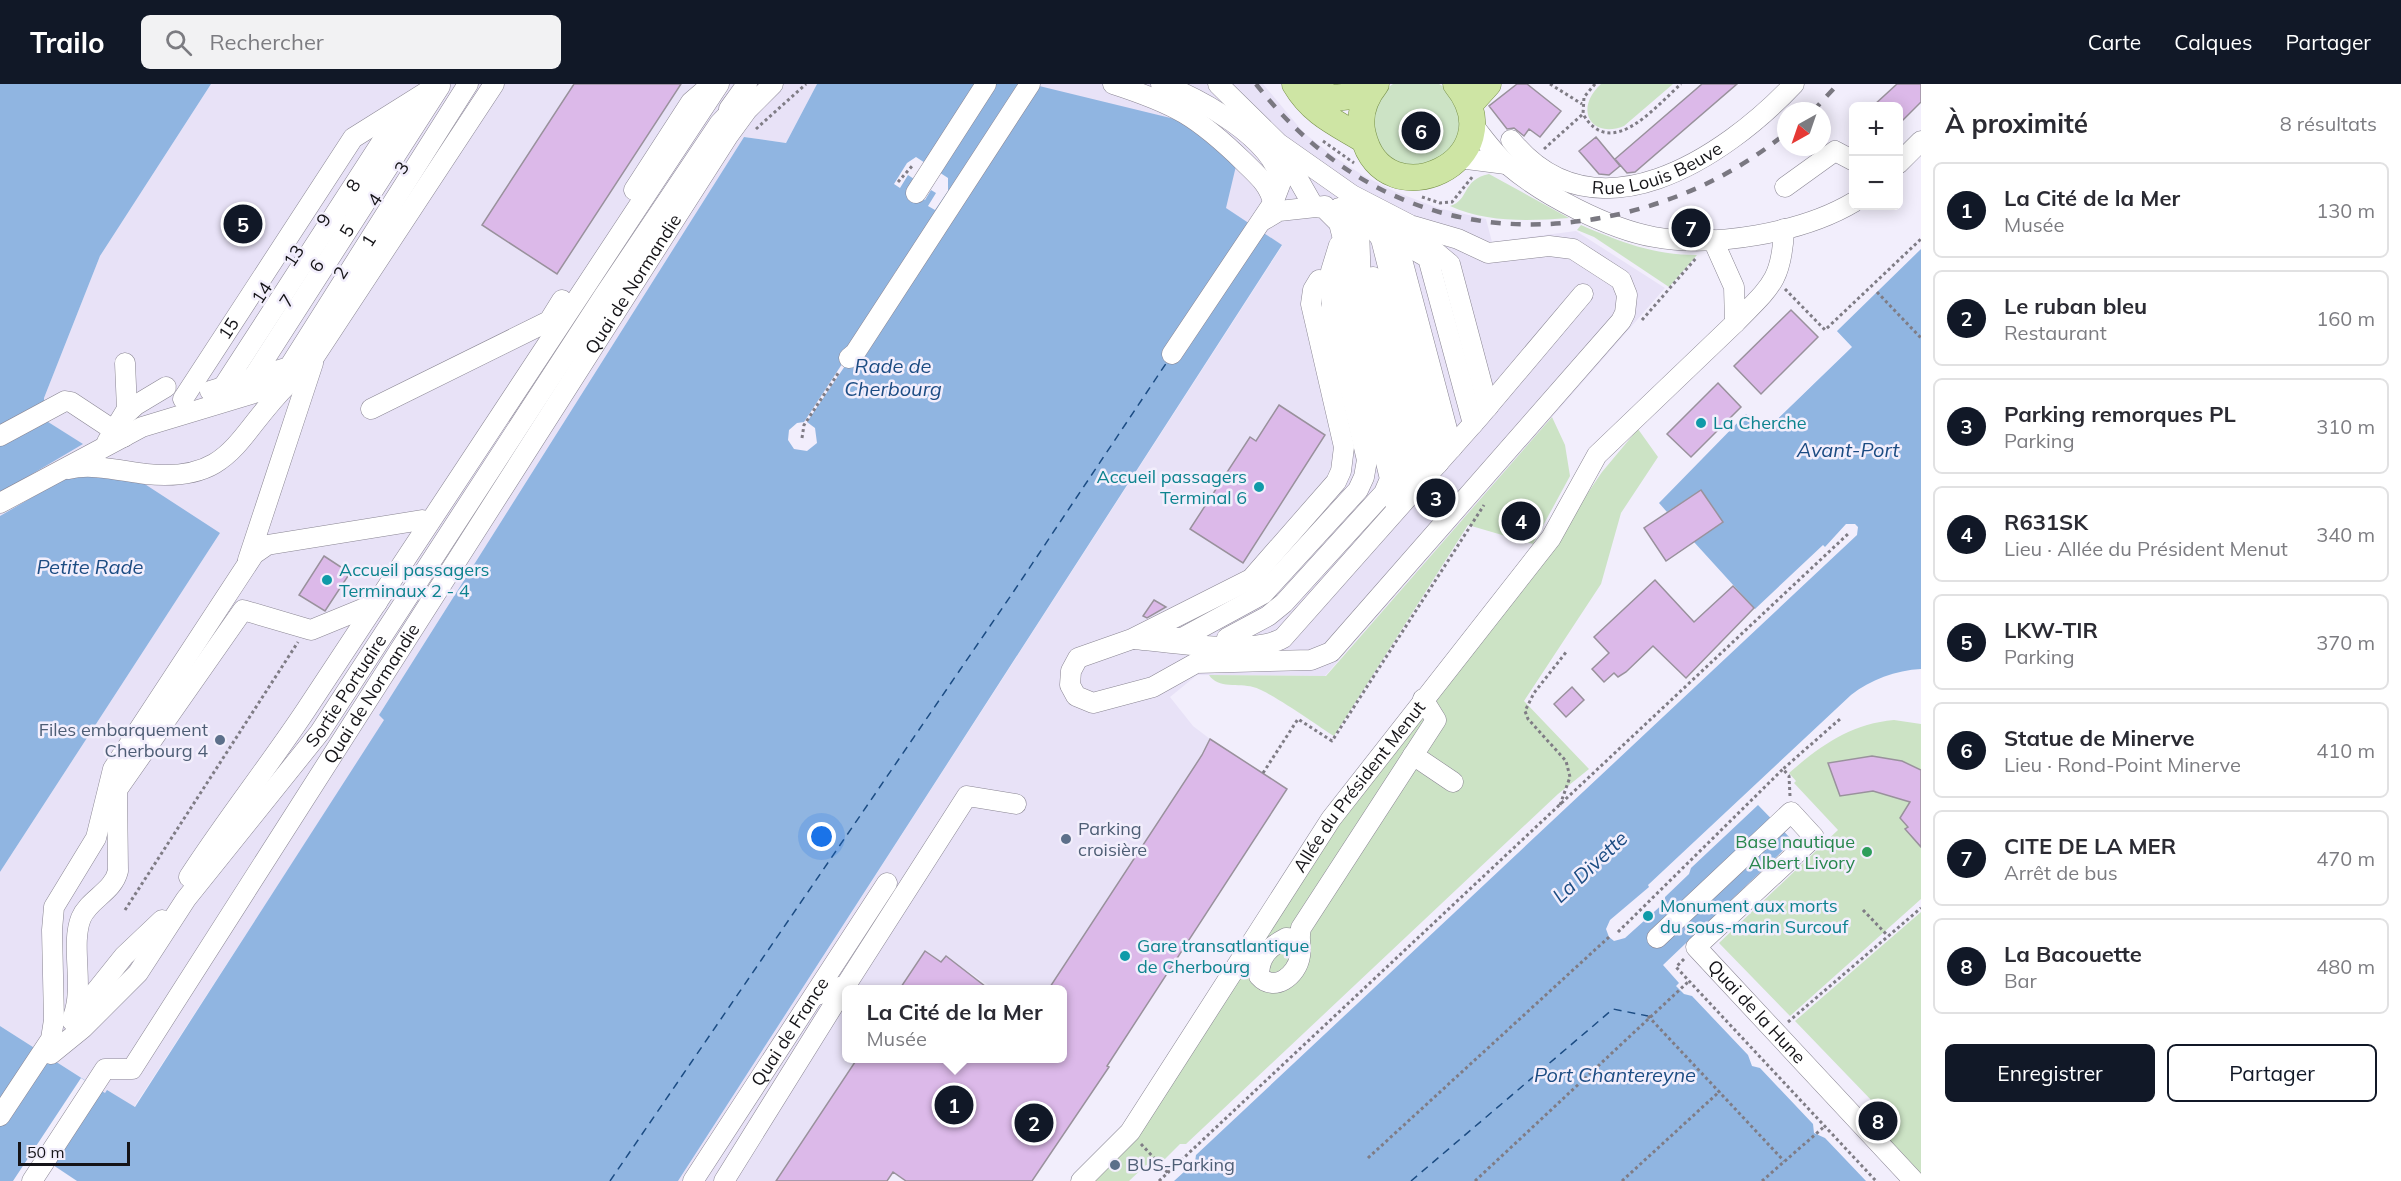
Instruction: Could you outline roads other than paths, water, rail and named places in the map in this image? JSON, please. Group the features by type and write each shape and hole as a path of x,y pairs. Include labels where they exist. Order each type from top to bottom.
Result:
{"main road":[{"path":"1372,89 1361,117 1364,140 1379,163 1405,177 1432,176 1450,167 1459,158 1468,142 1466,104 1488,84"},
{"path":"1296,85 1334,98 1372,89"},
{"path":"1296,85 1305,101 1315,111 1364,140"}],"street":[{"name":"3","path":"242,383 456,84"},
{"name":"2","path":"242,383 462,84"},
{"name":"1","path":"242,383 468,84"},
{"path":"245,568 315,356 494,84"},
{"path":"371,409 549,321 691,102 712,84"},
{"path":"0,1130 72,1021 124,956 158,927 226,819 254,786 377,603 719,84"},
{"path":"724,130 747,84"},
{"path":"724,130 758,84"},
{"path":"724,130 773,84"},
{"path":"916,193 986,84"},
{"path":"849,358 855,353 1030,84"},
{"path":"1113,84 1158,99 1196,118 1262,180 1271,195 1275,196"},
{"path":"1139,84 1180,101 1197,112 1275,196"},
{"path":"1161,84 1212,108 1254,141 1278,170 1281,182 1258,225 1172,354"},
{"path":"1218,84 1278,143 1369,263 1452,448"},
{"name":"Rue Louis Beuve","path":"1511,140 1531,161 1576,184 1599,189 1622,189 1648,182 1697,162 1758,119 1785,87"},
{"name":"9","path":"242,383 409,104"},
{"name":"7","path":"242,383 409,104"},
{"name":"4","path":"242,383 409,104"},
{"name":"14","path":"242,383 409,104"},
{"path":"1466,104 1496,163"},
{"name":"Sortie Portuaire","path":"51,1054 82,1028 138,973 186,899 320,732 603,297 724,130"},
{"name":"Quai de Normandie","path":"32,1181 105,1069 132,1069 724,130"},
{"path":"1903,160 1921,141"},
{"path":"1278,143 1333,183 1385,213 1410,225 1458,239 1488,254 1549,246 1573,249 1621,280 1627,295 1625,313 1622,321 1331,652 1311,660 1196,663 1153,687 1093,703 1076,696 1070,678 1078,658 1132,639 1251,579 1336,482 1341,471 1369,263"},
{"path":"1785,187 1835,151 1849,158"},
{"path":"1459,158 1496,163 1562,200 1630,231 1706,247 1784,229 1822,217 1849,204"},
{"path":"1258,225 1279,211 1369,263 1452,448"},
{"path":"1369,263 1330,280 1335,255 1336,218 1369,263 1452,448"},
{"name":"Allée du Président Menut","path":"1081,1181 1130,1132 1331,819 1551,538 1597,455 1735,323 1776,279 1783,260 1784,229"},
{"path":"1706,247 1734,287 1735,323"},
{"path":"1335,255 1311,297 1369,263"},
{"path":"1369,263 1452,448"},
{"path":"1197,638 1256,584 1346,480 1352,452 1369,263"},
{"path":"1197,638 1263,594 1361,485 1366,469 1369,263"},
{"path":"1197,638 1265,610 1285,594 1379,485 1381,460 1369,263"},
{"path":"1132,639 1197,638 1275,619 1295,602 1397,485 1398,469 1369,263"},
{"path":"1132,639 1207,646 1275,642 1292,629 1452,448 1583,294"},
{"path":"0,505 154,410 242,383 315,356"},
{"path":"111,437 128,402 125,363"},
{"path":"0,505 76,467 163,476 191,474 214,464 232,452 265,410 242,383"},
{"path":"111,437 170,417 284,384 242,383"},
{"path":"111,437 136,405 166,387"},
{"path":"0,436 65,401 72,402 111,437"},
{"path":"0,1116 51,1039 54,1020 54,906 96,838 113,769 254,554 267,545 422,520"},
{"path":"72,1021 78,1001 80,923 90,904 114,881 118,871 117,790 243,610 311,630 377,603"},
{"path":"1298,939 1301,928 1436,720 1423,699"},
{"path":"1413,755 1453,782"},
{"path":"846,985 967,796 1016,804"},
{"name":"Quai de la Hune","path":"1657,938 1791,812 1814,837 1696,948 1914,1181"},
{"name":"Quai de France","path":"693,1181 887,883"},
{"path":"814,996 842,986"},
{"path":"724,1181 842,991"}],"water":[{"path":"0,84 211,84 100,256 44,398 45,420 83,444 0,493"},
{"name":"Rade de Cherbourg","path":"817,84 1031,84 1187,122 1236,166 1226,208 1282,245 678,1181 0,1181 0,1026 105,1093 107,1090 135,1107 384,720 379,715 744,137 786,143"},
{"path":"1921,249 1921,669 1902,671 1884,677 1851,695 1648,885 1649,887 1610,920 1606,929 1609,937 1614,941 1625,938 1665,902 1665,897 1689,874 1691,868 1758,805 1793,841 1663,965 1679,983 1676,986 1684,994 1692,996 1748,1055 1752,1066 1760,1068 1813,1124 1814,1133 1825,1138 1866,1181 1174,1181 1195,1162 1196,1155 1857,535 1858,527 1855,524 1846,524 1825,547 1823,545 1755,609 1694,542 1722,522 1701,490 1667,512 1659,503 1746,414 1765,431 1851,347 1836,332"},
{"name":"Petite Rade","path":"83,476 137,479 220,533 0,872 0,516 62,480"}],"railway":[{"path":"1256,84 1292,125 1332,159 1374,186 1420,206 1468,219 1518,224 1570,222 1624,213 1689,192 1729,172 1777,140"},
{"path":"1821,102 1838,84"}],"place":[{"name":"Statue de Minerve","path":"1421,131"},
{"name":"LKW-TIR","path":"243,224"},
{"name":"CITE DE LA MER","path":"1691,228"},
{"name":"La Cherche","path":"1701,423"},
{"name":"Accueil passagers Terminal 6","path":"1259,487"},
{"name":"Parking remorques PL","path":"1436,498"},
{"name":"R631SK","path":"1521,521"},
{"name":"Accueil passagers Terminaux 2 - 4","path":"327,580"},
{"name":"Files embarquement Cherbourg 4","path":"220,740"},
{"name":"Parking croisière","path":"1066,839"},
{"name":"Base nautique Albert Livory","path":"1867,852"},
{"name":"Monument aux morts du sous-marin Surcouf","path":"1648,916"},
{"name":"Gare transatlantique de Cherbourg","path":"1125,956"},
{"name":"La Cité de la Mer","path":"954,1105"},
{"name":"La Bacouette","path":"1878,1121"},
{"name":"Le ruban bleu","path":"1034,1123"},
{"name":"BUS-Parking","path":"1115,1165"}],"water label":[{"name":"Avant-Port","path":"1848,450"},
{"name":"La Divette","path":"1590,867"},
{"name":"Port Chantereyne","path":"1615,1075"}]}
